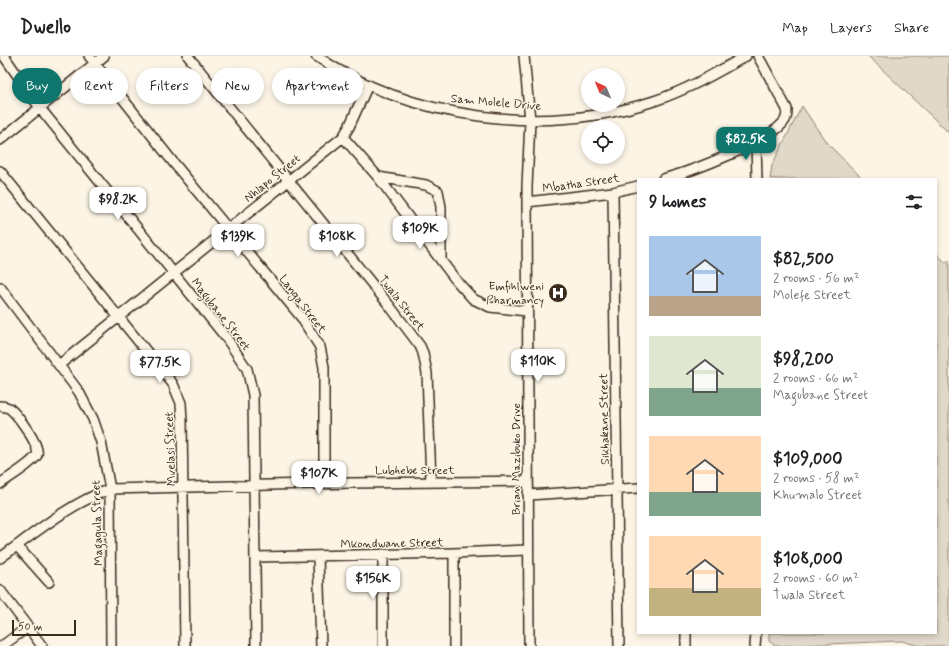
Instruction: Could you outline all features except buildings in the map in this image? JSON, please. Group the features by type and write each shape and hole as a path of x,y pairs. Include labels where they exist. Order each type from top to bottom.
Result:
{"street":[{"name":"Magubane Street","path":"4,56 40,108 227,339 247,369 252,395 256,557 256,646"},
{"name":"Langa Street","path":"89,56 301,317 320,347 324,367 324,484"},
{"path":"0,140 104,56"},
{"name":"Twala Street","path":"188,56 287,181 389,305 424,353 427,373 431,482"},
{"name":"Sam Molele Drive","path":"316,56 368,85 409,100 443,109 475,115 530,120 590,115 653,101 695,84 746,56"},
{"name":"Brian Mazibuko Drive","path":"524,56 530,120 527,202 529,646"},
{"path":"681,177 756,142 783,124 787,117 785,104 758,56"},
{"name":"Nhlapo Street","path":"59,365 343,137 350,127 368,85"},
{"path":"343,137 378,177 465,291 480,304 490,307 528,311"},
{"path":"756,142 756,178"},
{"name":"Mvelasi Street","path":"0,171 157,363 178,393 182,421 185,646"},
{"path":"378,177 426,185 438,191 441,207 441,260"},
{"name":"Mbatha Street","path":"527,202 613,192 637,186"},
{"name":"Sikhakane Street","path":"613,192 619,646"},
{"name":"Magagula Street","path":"0,287 83,399 93,419 105,458 110,489 111,646"},
{"path":"0,406 10,409 35,441 38,452 30,462 0,484"},
{"name":"Lubhebe Street","path":"110,489 528,481"},
{"path":"528,495 617,488 637,488"},
{"path":"0,558 83,501 110,489"},
{"path":"17,546 49,582"},
{"name":"Mkondwane Street","path":"256,557 318,557 528,550"},
{"path":"454,553 454,646"},
{"path":"383,554 383,646"},
{"path":"318,557 321,646"},
{"path":"0,590 42,646"},
{"path":"2,646 28,627"},
{"path":"686,634 686,646"},
{"path":"755,646 756,634"}],"shaded area":[{"path":"868,56 949,56 949,133"},
{"path":"802,106 826,142 862,178 770,178 772,165"},
{"path":"937,254 946,263 949,260 949,646 919,646 902,641 775,646 769,641 769,634 937,634"}],"place":[{"name":"Emfihlweni Pharmancy","path":"558,293"}]}
